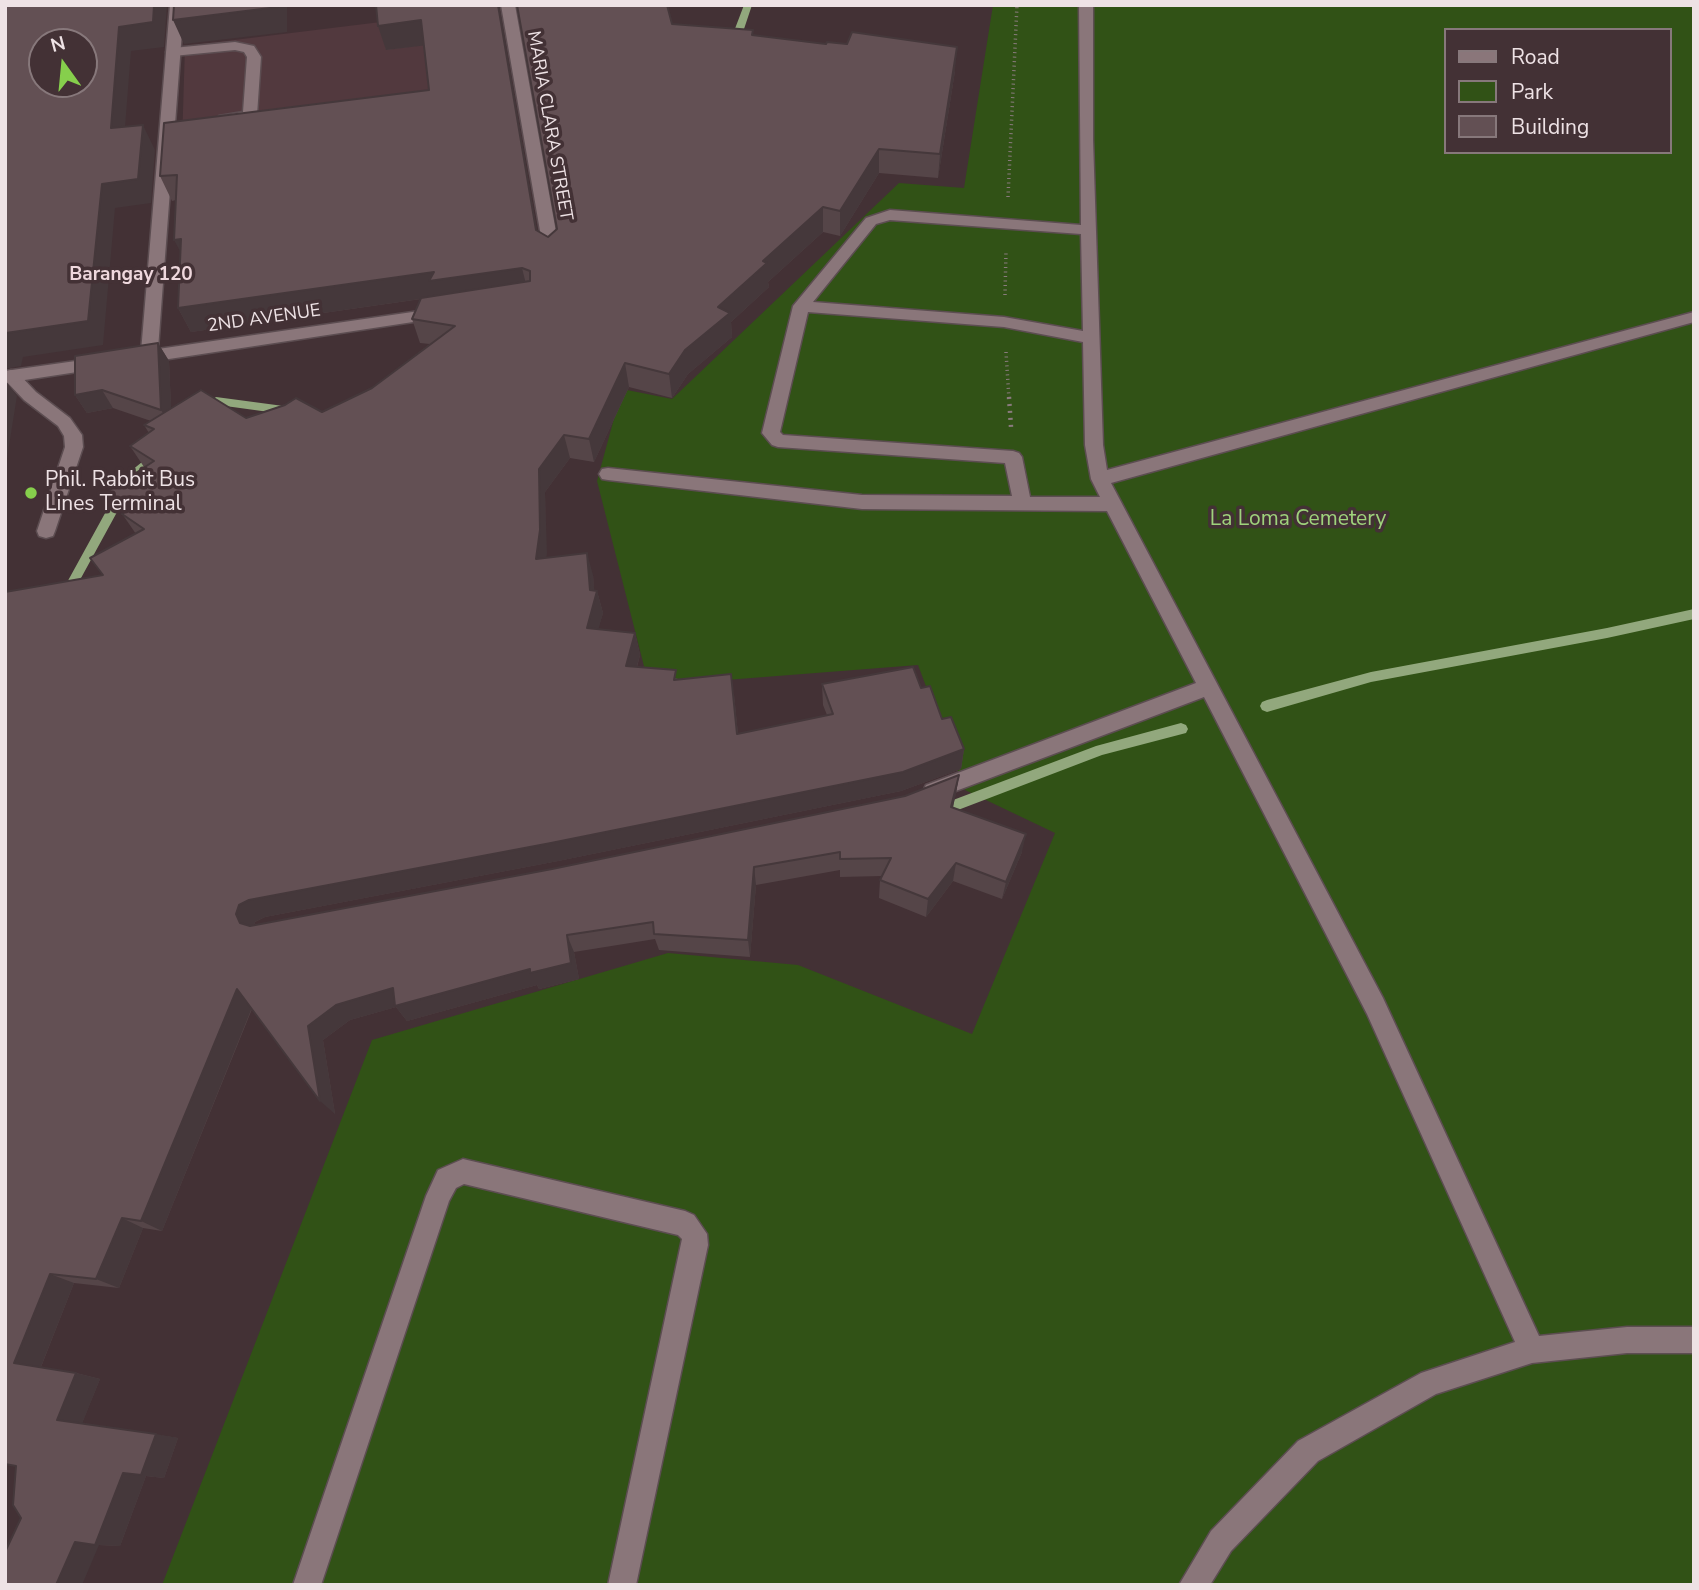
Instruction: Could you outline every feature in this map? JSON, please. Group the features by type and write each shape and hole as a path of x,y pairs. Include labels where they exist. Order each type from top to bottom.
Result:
{"street":[{"path":"149,356 177,5"},
{"name":"MARIA CLARA STREET","path":"508,5 552,254"},
{"path":"1086,5 1094,445 1100,479 1375,1006 1532,1350"},
{"path":"173,52 235,46 249,49 254,57 257,114 205,121"},
{"path":"166,126 185,124"},
{"path":"1022,503 1013,457 778,441 771,433 801,306 871,221 879,217 890,215 1006,226 1088,230"},
{"path":"801,306 1004,322 1091,338"},
{"name":"2ND AVENUE","path":"8,377 461,310"},
{"path":"1100,479 1694,317"},
{"path":"8,377 64,422 73,435 74,447 46,531"},
{"path":"608,474 862,502 1113,504"},
{"path":"915,798 1209,687"},
{"path":"307,1585 438,1196 447,1179 463,1171 685,1224 694,1234 695,1245 622,1585"},
{"path":"1193,1585 1221,1541 1308,1451 1430,1382 1532,1350 1627,1340 1694,1340"}],"shaded area":[{"path":"487,9 503,99 182,144 185,46"}],"green space":[{"name":"La Loma Cemetery","path":"993,5 1694,5 1694,1585 162,1585 372,1040 668,953 798,965 972,1034 1055,833 965,790 918,665 649,686 597,481 622,389 672,399 899,183 964,188"}],"building":[{"path":"5,5 154,5 153,22 119,27 111,128 143,125 138,179 102,184 88,321 6,333 5,338"},
{"path":"174,5 278,5 278,7 173,20"},
{"path":"376,5 498,5 536,230 548,237 557,229 517,5 667,5 672,24 753,30 752,35 826,44 847,44 852,32 957,47 940,154 879,149 840,211 823,207 763,261 767,263 718,307 730,313 685,350 669,374 625,363 589,439 564,435 539,469 540,530 536,559 587,553 590,590 597,591 587,628 635,633 626,666 676,670 674,680 731,674 737,734 833,714 822,684 913,667 921,688 930,686 942,719 951,717 964,749 903,772 249,900 239,905 236,914 240,923 250,926 552,869 905,796 959,775 951,807 1026,834 1006,882 956,863 928,899 880,880 891,858 840,859 840,852 754,867 748,940 654,934 653,922 567,935 571,963 530,973 530,969 395,1006 393,988 336,1005 308,1026 320,1101 237,989 141,1221 122,1218 96,1279 50,1274 14,1363 76,1373 57,1420 156,1434 141,1475 123,1473 95,1545 75,1542 56,1585 5,1585 5,1552 21,1518 13,1505 16,1466 5,1464 5,592 103,575 90,558 144,529 122,514 129,509 107,492 154,461 130,446 154,429 144,425 201,390 246,418 285,405 296,398 322,412 372,388 455,326 412,319 421,298 530,281 530,271 522,268 429,281 434,272 178,308 181,239 174,240 177,175 160,176 164,123 429,90 421,20 378,26"},
{"path":"158,343 161,410 102,390 75,395 75,356"}],"waterway":[{"path":"733,47 748,5"},
{"path":"204,412 216,401 291,411"},
{"path":"65,597 130,478 158,453"},
{"path":"1267,706 1371,677 1694,614"},
{"path":"937,812 1101,750 1181,729"}],"place":[{"name":"Phil. Rabbit Bus Lines Terminal","path":"31,493"}],"district":[{"name":"Barangay 120","path":"131,275"}]}
